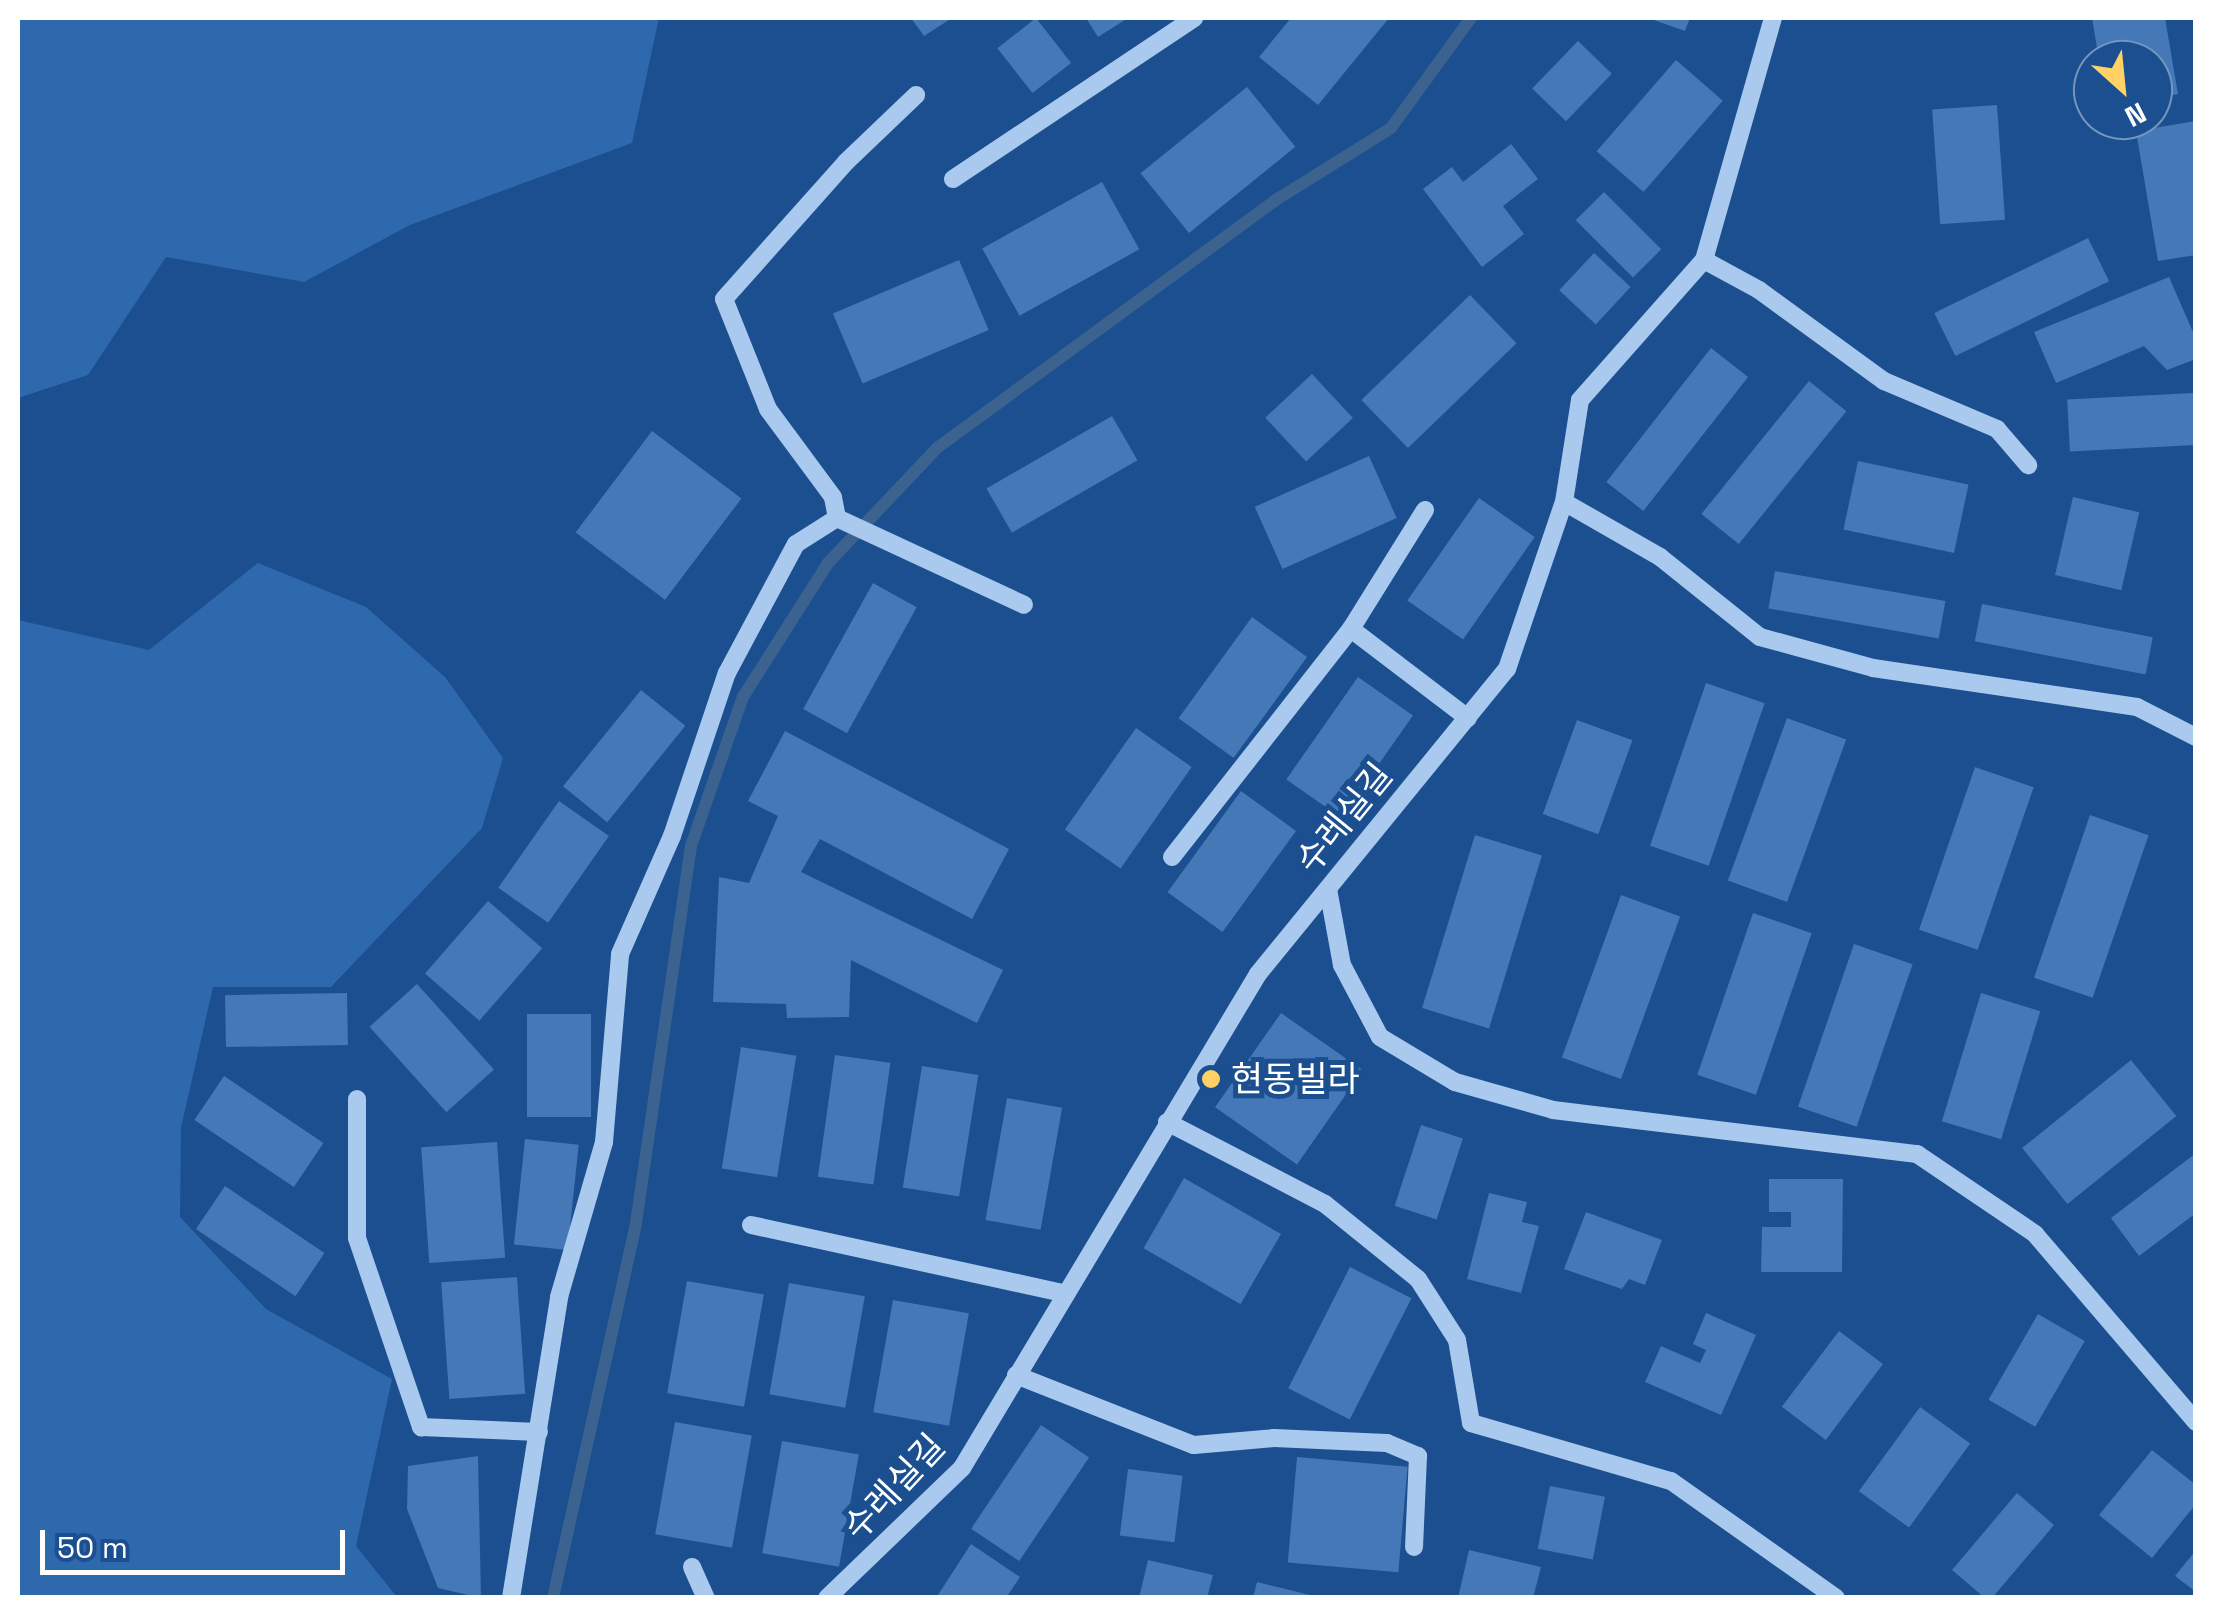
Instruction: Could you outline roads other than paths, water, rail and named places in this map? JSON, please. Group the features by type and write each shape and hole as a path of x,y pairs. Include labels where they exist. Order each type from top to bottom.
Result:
{"street":[{"path":"954,179 1194,18"},
{"name":"수레실길","path":"827,1598 962,1468 1258,974 1508,670 1564,502 1580,400 1704,260 1774,18"},
{"path":"838,519 832,497 768,409 724,298 846,162 916,95"},
{"path":"1704,260 1759,290 1884,381 1998,429 2028,465"},
{"path":"1564,502 1660,557 1760,637 1873,668 2137,707 2196,737"},
{"path":"1172,857 1351,629 1426,510"},
{"path":"838,519 1024,605"},
{"path":"511,1598 559,1297 604,1142 620,954 672,836 727,673 796,544 838,519"},
{"path":"1351,629 1468,718"},
{"path":"1328,889 1342,965 1380,1037 1456,1082 1553,1110 1917,1154 2036,1234 2196,1422"},
{"path":"357,1099 357,1238 422,1427 539,1432"},
{"path":"1167,1122 1325,1204 1418,1279 1457,1340 1472,1423 1670,1480 1836,1598"},
{"path":"751,1225 1064,1293"},
{"path":"1016,1375 1194,1445 1293,1438 1388,1443 1418,1456 1414,1547"},
{"path":"692,1567 706,1598"}],"waterway":[{"path":"553,1598 636,1223 691,846 743,697 828,563 937,448 1279,198 1391,128 1471,18"}],"place":[{"name":"현동빌라","path":"1211,1079"}]}
